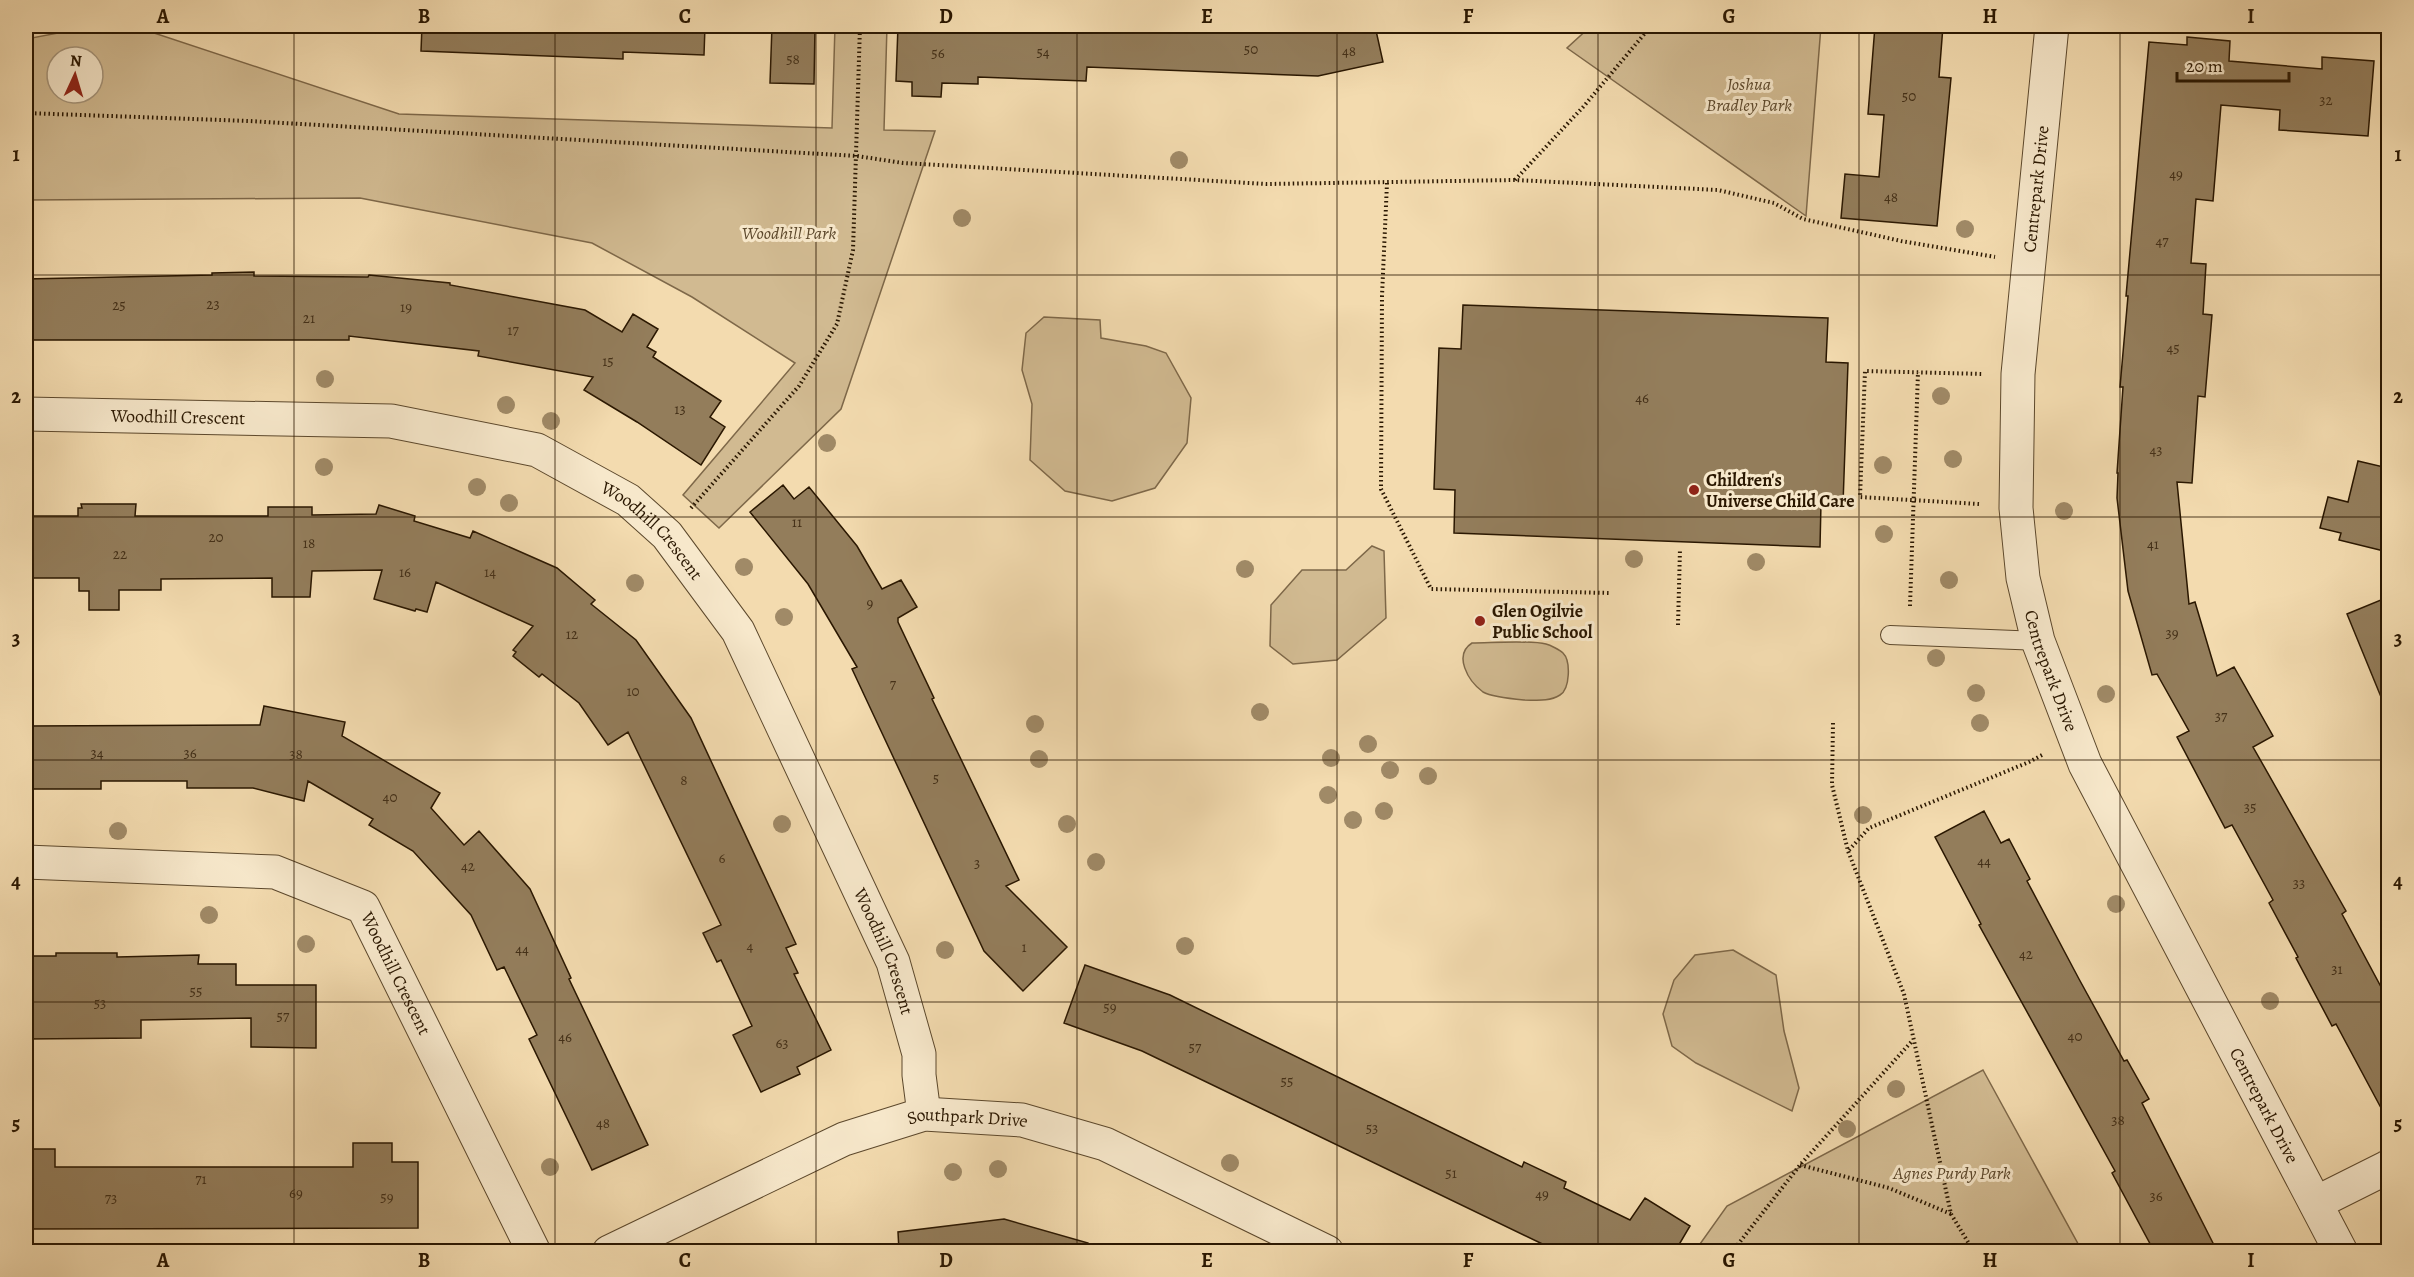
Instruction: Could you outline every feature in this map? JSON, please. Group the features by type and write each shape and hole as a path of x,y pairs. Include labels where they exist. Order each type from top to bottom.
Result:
{"street":[{"name":"Centrepark Drive","path":"2052,26 2018,374 2016,508 2023,578 2038,641 2085,764 2341,1251"},
{"name":"Woodhill Crescent","path":"26,414 391,421 537,450 628,500 667,535 738,631 893,962 919,1054 924,1114"},
{"name":"Woodhill Crescent","path":"26,862 275,872 363,907 534,1251"},
{"name":"Southpark Drive","path":"609,1251 844,1139 924,1114 1022,1120 1105,1144 1308,1247"},
{"path":"2316,1203 2388,1167"}],"lane":[{"path":"1890,635 2038,641"}],"path":[{"path":"667,535 799,386 837,324 853,250 860,26"},
{"path":"1515,180 1584,106 1651,26"},
{"path":"26,113 261,122 857,156 903,163 1267,184 1515,180 1718,190 1774,203 1803,219 1901,241 2028,261"},
{"path":"1387,183 1382,296 1381,489 1431,589 1610,593"},
{"path":"2016,508 1860,497 1865,371 2018,374"},
{"path":"1910,606 1918,372"},
{"path":"1678,625 1680,549"},
{"path":"1833,723 1832,785 1848,851 1904,994 1951,1214 1974,1251"},
{"path":"1848,851 1869,828 2029,762 2074,737"},
{"path":"1732,1251 1800,1165 1914,1040"},
{"path":"1800,1165 1888,1188 1951,1214"}],"green space":[{"name":"Woodhill Park","path":"95,26 133,26 399,114 832,128 835,26 887,26 884,130 935,131 841,409 719,528 683,495 795,363 692,297 592,243 360,198 26,200 26,39"},
{"name":"Joshua Bradley Park","path":"1591,26 1821,26 1806,216 1567,48"},
{"path":"1044,317 1100,320 1101,338 1146,346 1166,353 1191,398 1187,443 1155,488 1112,501 1065,491 1030,460 1032,404 1022,370 1026,333"},
{"path":"1372,546 1384,551 1386,618 1337,660 1293,664 1270,646 1271,605 1302,570 1346,570"},
{"path":"1530,642 1552,646 1566,657 1568,668 1566,687 1560,695 1542,700 1509,698 1483,692 1468,675 1463,661 1466,648 1472,643"},
{"path":"1733,950 1776,975 1784,1031 1799,1088 1792,1111 1696,1063 1672,1046 1663,1014 1674,980 1695,955"},
{"name":"Agnes Purdy Park","path":"1983,1070 2082,1251 1695,1251 1727,1206"}],"building":[{"path":"422,26 705,26 704,55 623,52 623,59 421,51"},
{"path":"772,26 815,26 814,84 770,83"},
{"path":"898,26 1375,26 1383,62 1318,76 1087,67 1086,81 978,77 978,84 942,83 941,97 912,96 912,82 896,81"},
{"path":"1875,26 1943,26 1939,77 1951,78 1937,226 1841,218 1845,174 1879,177 1884,115 1868,114"},
{"path":"2187,37 2230,41 2229,61 2322,69 2322,57 2374,61 2368,136 2279,130 2280,110 2221,105 2213,201 2196,199 2191,263 2206,264 2203,314 2212,315 2205,397 2198,396 2192,483 2177,482 2189,604 2195,602 2217,676 2234,667 2273,736 2253,747 2346,911 2342,914 2388,1000 2388,1121 2336,1024 2332,1026 2296,958 2298,957 2269,903 2273,900 2232,825 2225,828 2177,737 2189,731 2157,674 2152,675 2128,591 2117,498 2123,387 2120,387 2149,42 2187,45"},
{"path":"254,272 254,276 368,277 369,275 450,283 450,285 585,310 622,332 633,314 658,329 647,347 656,352 653,357 721,401 710,417 725,427 701,465 584,390 593,377 478,356 479,351 349,336 349,340 26,340 26,279"},
{"path":"1463,305 1828,318 1826,362 1848,363 1843,504 1821,503 1820,547 1454,533 1455,490 1434,489 1439,348 1461,349"},
{"path":"2358,461 2388,468 2388,552 2339,540 2341,533 2320,528 2328,497 2348,502"},
{"path":"783,485 794,499 809,487 857,546 882,589 901,580 917,607 898,618 898,622 934,698 932,699 1019,880 1006,886 1067,947 1023,991 984,951 852,669 857,667 808,584 750,512"},
{"path":"81,504 136,504 135,516 268,516 268,507 312,507 312,515 376,514 379,505 415,516 414,521 470,538 473,531 557,568 595,600 591,604 636,640 691,718 796,944 786,948 798,973 794,974 831,1050 797,1067 800,1074 761,1092 733,1035 752,1026 721,960 717,962 703,933 721,925 628,732 608,745 579,703 542,674 539,677 513,656 516,652 513,650 533,626 436,582 427,612 416,609 415,611 374,599 382,570 312,571 310,597 272,597 272,578 161,579 161,590 119,590 119,610 89,610 89,591 79,591 79,578 26,578 26,516 78,516 78,508 82,508"},
{"path":"2388,597 2388,714 2347,614"},
{"path":"264,706 345,722 342,736 440,793 431,808 464,845 479,831 530,889 571,978 569,979 648,1145 592,1170 529,1039 537,1035 504,967 497,970 471,915 413,851 369,825 373,819 308,781 304,801 253,788 187,788 187,781 101,781 101,789 26,789 26,726 260,725"},
{"path":"1984,811 2001,843 2009,839 2030,879 2027,881 2079,979 2124,1061 2127,1060 2149,1099 2142,1103 2217,1251 2154,1251 2112,1173 2115,1171 1979,925 1981,924 1935,837"},
{"path":"56,953 117,953 117,957 199,955 198,964 236,964 236,985 316,985 316,1048 251,1047 251,1018 141,1020 141,1038 26,1039 26,956 56,956"},
{"path":"1085,965 1170,995 1522,1167 1524,1162 1566,1182 1564,1188 1630,1220 1645,1198 1690,1226 1677,1248 1682,1251 1557,1251 1142,1051 1064,1023"},
{"path":"353,1143 392,1143 392,1162 418,1162 418,1228 26,1229 26,1149 55,1149 55,1167 353,1167"},
{"path":"1004,1219 1088,1243 1087,1251 899,1251 898,1232"}],"place":[{"name":"Children's Universe Child Care","path":"1694,490"},
{"name":"Glen Ogilvie Public School","path":"1480,621"}]}
